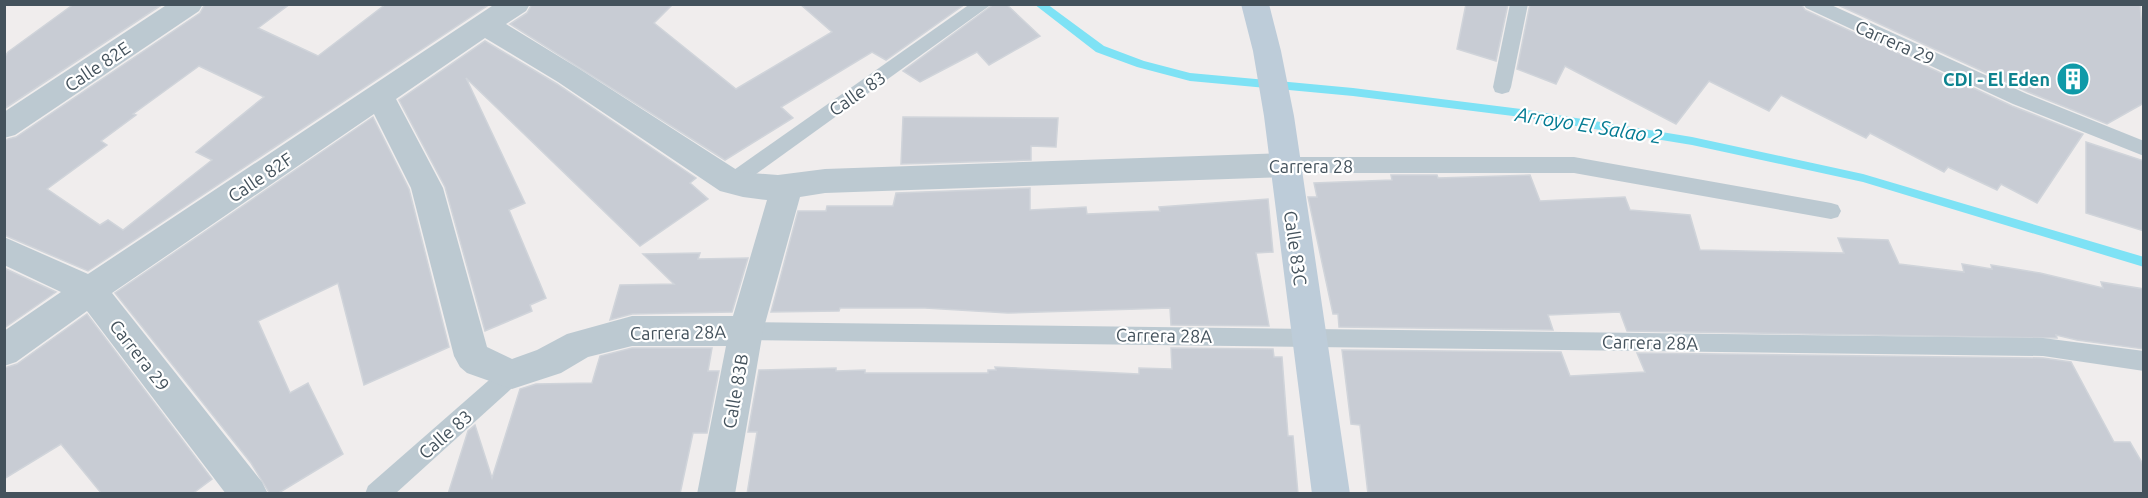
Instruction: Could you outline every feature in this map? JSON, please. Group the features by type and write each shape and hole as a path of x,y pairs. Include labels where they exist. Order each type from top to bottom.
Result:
{"street":[{"name":"Calle 82E","path":"4,127 189,4"},
{"name":"Calle 82F","path":"4,351 90,290 516,4"},
{"name":"Calle 83C","path":"1255,4 1267,51 1279,116 1331,494"},
{"path":"485,25 568,75 731,182"},
{"path":"380,97 427,188 472,356 480,362 512,374"},
{"name":"Carrera 28","path":"731,182 753,188 788,187 825,181 1285,165"},
{"name":"Calle 83B","path":"716,494 746,331 788,187"},
{"name":"Carrera 29","path":"4,250 90,290 249,494"},
{"name":"Carrera 28A","path":"512,374 548,362 579,344 632,331 746,331"}],"lane":[{"name":"Calle 83","path":"731,182 983,4"},
{"path":"1502,87 1519,4"},
{"name":"Carrera 29","path":"1812,4 2020,99 2144,149"},
{"name":"Carrera 28","path":"1285,165 1574,165 1831,211"},
{"name":"Carrera 28A","path":"746,331 2043,347 2144,361"},
{"name":"Calle 83","path":"377,494 512,374"}],"building":[{"path":"74,4 163,4 4,109 4,58 8,52"},
{"path":"205,4 290,4 258,28 318,56 386,4 490,4 88,271 4,235 4,140 16,137 200,13","holes":["199,66 264,97 196,152 212,160 123,230 108,220 100,225 47,189 107,145 101,141 136,115 133,114"]},
{"path":"532,4 673,4 654,23 736,89 832,32 800,4 965,4 886,60 872,52 781,107 793,118 725,160 510,24 527,13"},
{"path":"994,4 1006,4 1040,36 989,65 977,52 920,82 903,71"},
{"path":"1466,4 1508,4 1496,61 1457,49"},
{"path":"1530,4 1801,4 1805,10 2012,106 2083,134 2037,203 2001,184 1997,190 1948,167 1944,172 1870,133 1866,138 1781,95 1769,111 1709,81 1676,124 1565,66 1556,84 1517,69"},
{"name":"CDI - El Eden","path":"1836,4 2140,4 2144,54 2144,103 2107,124 2028,92"},
{"path":"485,41 557,84 696,178 690,183 708,199 640,246 466,78 525,203 509,210 546,298 530,305 532,311 485,331 445,187 399,100"},
{"path":"373,117 409,189 449,347 364,385 338,283 258,321 290,393 308,383 343,454 277,494 270,494 251,463 115,293"},
{"path":"903,117 1058,118 1056,147 1031,146 1031,160 901,164"},
{"path":"2086,142 2144,161 2144,231 2086,213"},
{"path":"1391,175 1437,175 1438,178 1530,175 1540,201 1625,197 1630,210 1690,215 1700,250 1844,253 1838,238 1888,240 1899,264 1964,272 1962,264 1992,269 1991,265 2040,273 2103,288 2101,282 2144,289 2144,349 2056,335 2057,338 1627,331 1620,312 1548,315 1553,330 1339,327 1338,314 1333,314 1308,197 1317,197 1314,183 1392,180"},
{"path":"1030,188 1030,210 1086,207 1087,214 1160,211 1159,207 1268,199 1273,252 1256,253 1269,326 1171,325 1170,308 1008,313 925,308 840,308 839,311 771,312 798,211 826,211 827,206 893,206 896,193"},
{"path":"700,253 698,259 748,258 732,312 632,314 610,320 620,285 674,284 643,254"},
{"path":"4,268 56,292 4,328"},
{"path":"87,314 212,479 192,494 102,494 61,444 4,479 4,368 17,364"},
{"path":"632,348 712,348 708,371 719,371 707,433 693,433 680,494 448,494 468,431 475,425 492,478 520,389 536,384 592,383 600,356"},
{"path":"1171,348 1273,349 1274,357 1282,357 1288,436 1293,436 1298,494 747,494 757,432 748,432 759,370 836,368 836,371 865,370 865,373 988,373 988,370 996,370 995,367 1139,374 1139,368 1172,369"},
{"path":"1342,350 1561,352 1570,376 1645,372 1637,353 2043,358 2071,362 2114,442 2130,442 2144,466 2144,494 1368,494 1360,425 1351,424"}],"waterway":[{"name":"Arroyo El Salao 2","path":"1039,4 1100,49 1141,64 1190,77 1353,92 1521,113 1692,141 1863,178 2144,262"}],"place":[{"name":"CDI - El Eden","path":"2073,79"}]}
